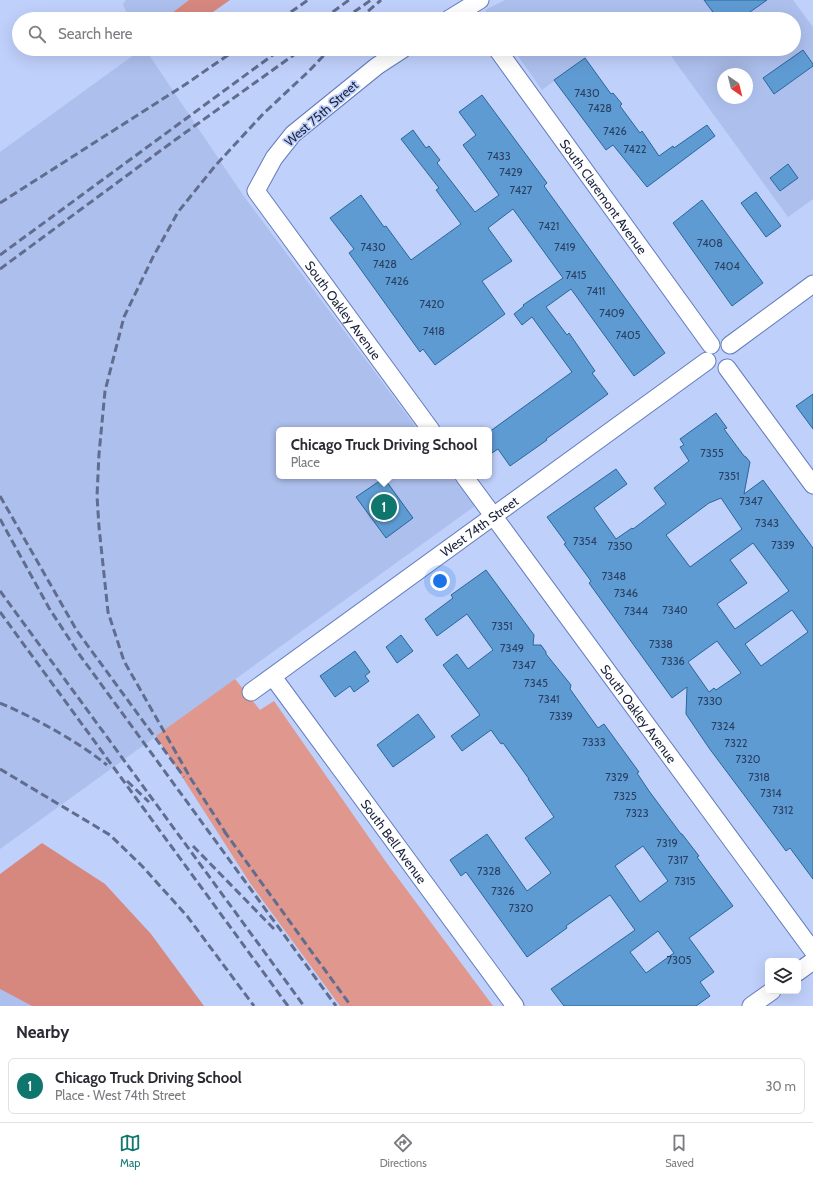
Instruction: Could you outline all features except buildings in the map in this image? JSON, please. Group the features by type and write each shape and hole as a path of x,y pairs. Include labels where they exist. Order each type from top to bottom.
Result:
{"street":[{"name":"West 75th Street","path":"256,191 274,158 293,134 377,66 392,56"},
{"name":"South Claremont Avenue","path":"502,56 711,344"},
{"name":"South Oakley Avenue","path":"256,191 429,427"},
{"path":"730,345 813,284"},
{"path":"718,341 730,345 734,357 727,368 717,369 710,365 707,361 706,352 711,344 718,341"},
{"name":"West 74th Street","path":"251,692 707,361"},
{"path":"727,368 813,485"},
{"name":"South Oakley Avenue","path":"466,479 813,951"},
{"name":"South Bell Avenue","path":"273,677 515,1006"},
{"path":"801,970 813,961"},
{"path":"751,1006 768,994"}],"shaded area":[{"path":"126,0 189,0 173,12 126,12 123,4"},
{"path":"189,0 230,0 213,12 173,12"},
{"path":"505,0 793,0 813,27 813,199 788,217 671,56 801,56 801,12 486,12 485,10"},
{"path":"132,56 150,56 243,195 416,427 276,427 276,479 454,479 475,506 0,849 0,152"},
{"path":"518,56 588,56 542,90"},
{"path":"235,679 260,710 274,701 386,862 493,1006 340,1006 250,883 156,736"},
{"path":"42,843 105,884 151,934 204,1006 32,1006 0,989 0,874"},
{"path":"0,989 32,1006 0,1006"}],"railway":[{"path":"291,12 308,0"},
{"path":"333,12 349,0"},
{"path":"354,12 371,0"},
{"path":"367,12 381,0"},
{"path":"0,203 183,86 227,56"},
{"path":"0,255 271,56"},
{"path":"0,269 292,56"},
{"path":"227,835 191,779 124,661 108,612 97,496 105,391 124,317 153,257 178,212 215,166 263,114 323,56"},
{"path":"0,496 77,631 184,777"},
{"path":"0,519 49,608 79,654 336,1006"},
{"path":"0,591 304,1006"},
{"path":"0,612 288,1006"},
{"path":"0,703 83,747 107,765"},
{"path":"0,769 110,835 142,866 187,916 254,1006"},
{"path":"127,781 149,802"},
{"path":"224,831 351,1006"},
{"path":"193,846 274,929"}],"place":[{"name":"Chicago Truck Driving School","path":"384,507"}]}
